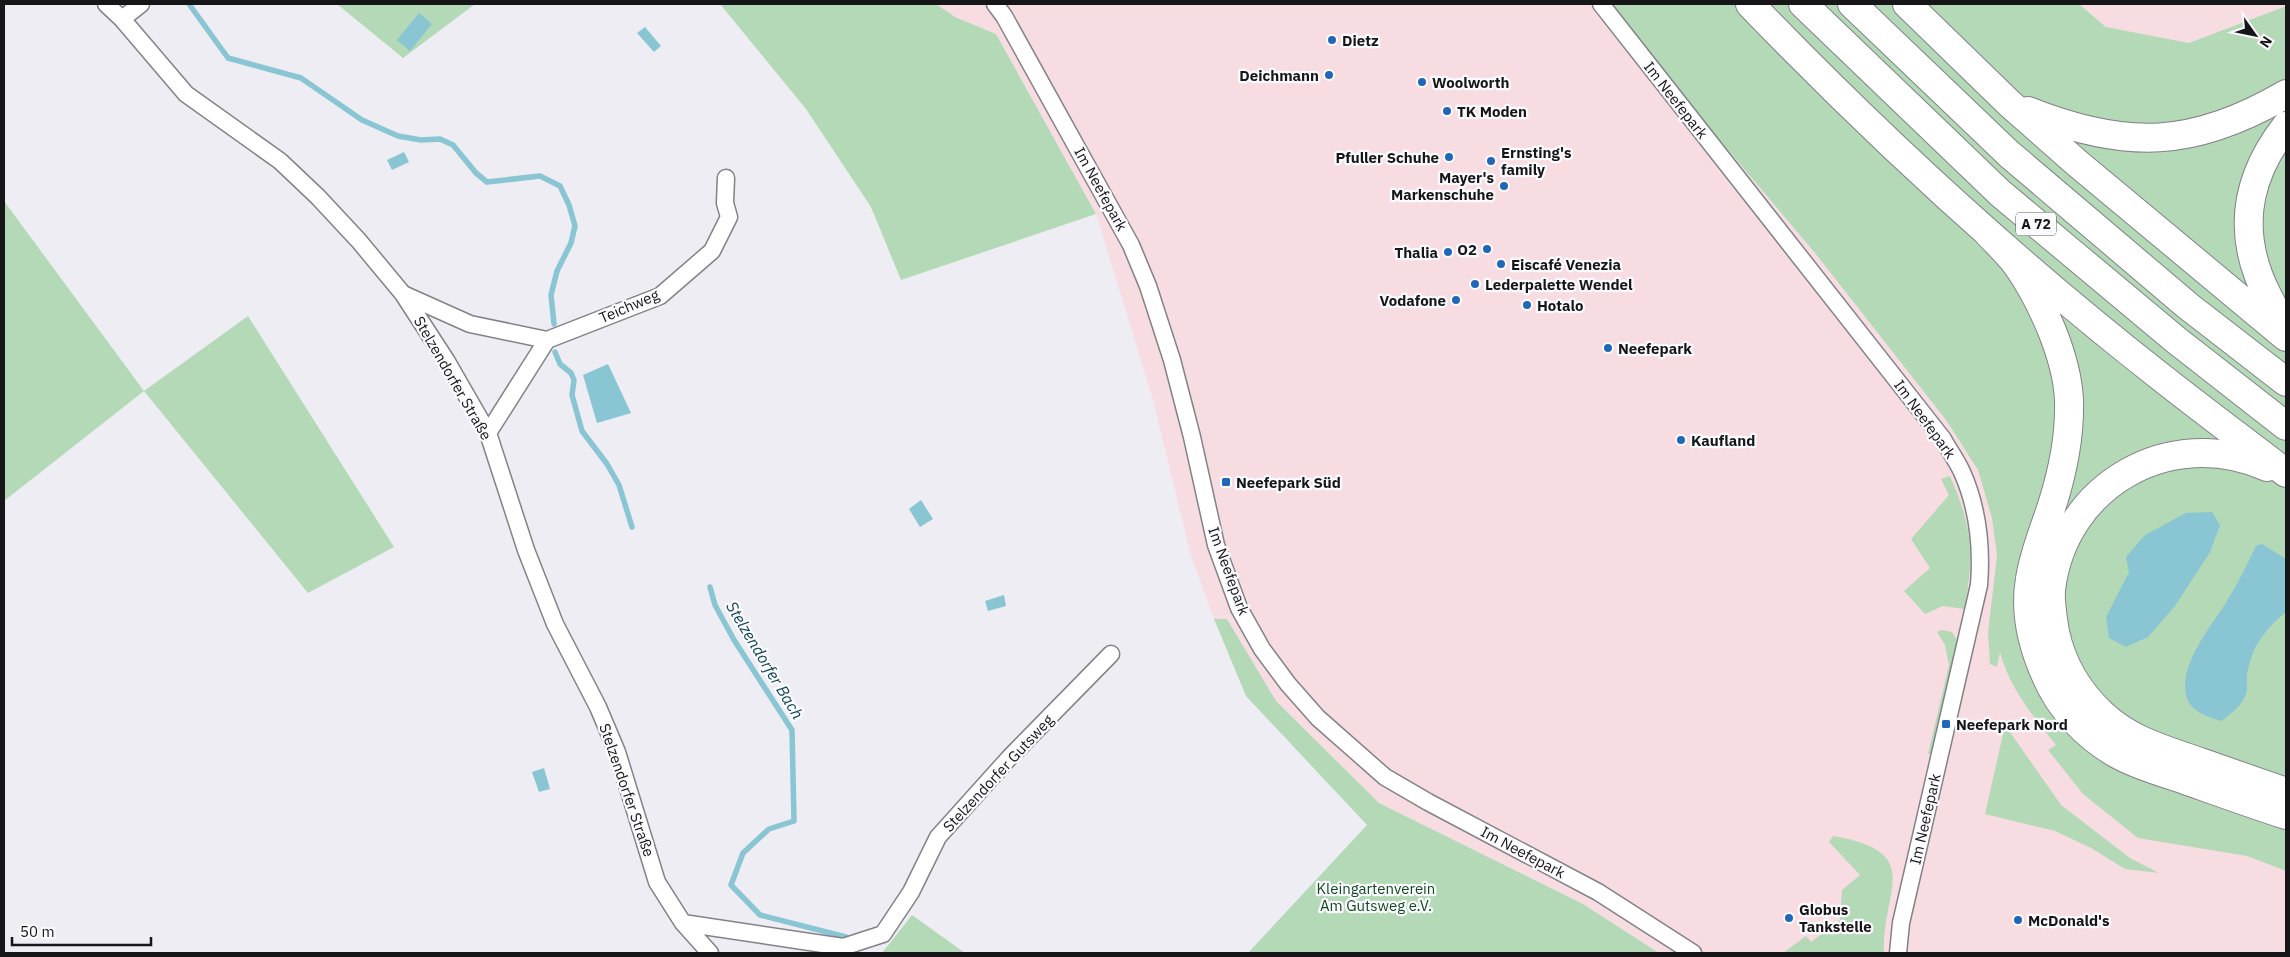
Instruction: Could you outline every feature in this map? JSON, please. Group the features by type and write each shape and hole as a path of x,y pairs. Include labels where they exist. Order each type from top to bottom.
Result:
{"highway":[{"path":"1750,4 1914,166 1986,231 2156,374 2286,475"},
{"name":"A 72","path":"1803,4 2000,193 2176,340 2286,426"},
{"name":"A 72","path":"1852,4 2009,154 2188,306 2286,382"},
{"path":"1907,4 2010,104 2077,163 2286,337"},
{"path":"2010,104 2060,124 2099,134 2132,139 2164,138 2202,132 2228,123 2264,108 2286,94"},
{"path":"2286,126 2273,143 2257,173 2249,202 2248,230 2256,269 2286,337"},
{"path":"1986,231 2017,265 2032,291 2046,318 2066,372 2069,400 2064,461 2054,501 2036,551 2030,580 2028,607 2031,632 2038,658 2048,682 2062,706 2078,724 2117,754 2141,765 2286,815"},
{"path":"2286,475 2233,456 2206,454 2175,456 2147,463 2124,474 2100,492 2082,511 2066,535 2056,563 2051,592 2058,646 2069,674 2085,698 2104,717 2125,732 2147,744 2286,792"}],"street":[{"name":"Stelzendorfer Straße","path":"106,4 122,19 186,94 280,160 318,197 359,241 402,294 446,360 488,433 526,550 552,616 598,707 618,752 657,882 683,923 710,953"},
{"path":"122,19 141,4"},
{"name":"Im Neefepark","path":"994,4 1004,16 1078,146 1135,253 1148,286 1172,360 1192,437 1216,545 1239,608 1262,649 1288,684 1318,718 1385,777 1428,802 1598,892 1693,953"},
{"name":"Im Neefepark","path":"1601,4 1943,439 1962,472 1972,503 1978,530 1981,560 1979,585 1901,923 1898,953"},
{"name":"Teichweg","path":"547,340 660,296 712,251 729,218 725,203 726,178"},
{"path":"402,294 470,324 547,340 488,433"},
{"name":"Stelzendorfer Gutsweg","path":"683,923 843,947 883,934 910,892 938,837 1010,757 1111,654"}],"shaded area":[{"name":"Neefepark","path":"936,4 1613,4 1664,74 1815,253 1946,420 1992,491 2001,524 2004,667 2020,697 2039,722 2286,856 2286,953 1659,953 1583,904 1379,803 1276,701 1227,619 1214,619 1191,556 1153,400 1096,214 996,34 955,17"},
{"path":"2079,4 2286,4 2286,6 2189,43 2108,28"}],"green space":[{"path":"337,4 475,4 403,58"},
{"path":"720,4 936,4 955,17 996,34 1096,214 901,280 871,207 806,109"},
{"path":"1613,4 2079,4 2106,27 2189,43 2286,6 2286,871 2247,856 2138,838 2083,794 2048,750 2056,745 2016,690 2009,678 2000,652 1997,667 1990,664 1988,633 1997,555 1992,518 1978,470 1946,420 1815,253 1664,74"},
{"path":"4,201 144,391 4,501"},
{"path":"248,316 394,547 308,593 144,391"},
{"path":"1950,476 1963,510 1969,541 1970,572 1964,609 1943,606 1925,614 1904,591 1930,568 1911,539 1949,495 1941,479"},
{"name":"Kleingartenverein Am Gutsweg e.V.","path":"1214,619 1227,619 1276,701 1379,803 1583,904 1659,953 1248,953 1367,825 1246,696"},
{"path":"1942,630 1952,632 1957,640 1951,678 1931,754 1928,754 1949,665 1945,645 1937,632"},
{"path":"2005,725 2061,805 2130,858 2159,873 2125,869 2091,848 2055,831 1985,814"},
{"path":"1833,836 1862,843 1880,852 1890,864 1893,877 1885,931 1884,953 1783,953 1806,936 1811,942 1840,920 1842,890 1860,875 1829,842"},
{"path":"912,915 965,953 882,953"}],"water":[{"path":"419,13 432,24 410,51 397,40"},
{"path":"645,27 661,46 654,52 637,33"},
{"path":"404,152 409,162 392,170 387,160"},
{"path":"608,364 631,413 597,423 583,375"},
{"path":"921,500 933,519 920,527 909,509"},
{"path":"2212,512 2220,525 2210,552 2175,606 2148,637 2126,647 2109,638 2106,617 2129,572 2126,557 2145,535 2186,513"},
{"path":"2262,544 2286,559 2286,612 2267,630 2257,644 2247,671 2247,688 2244,698 2230,715 2221,721 2191,706 2186,695 2187,671 2198,645 2231,594 2256,546"},
{"path":"1004,595 1006,606 988,611 985,601"},
{"path":"544,768 550,789 539,792 532,772"}],"waterway":[{"name":"Stelzendorfer Bach","path":"189,4 228,58 301,78 362,120 398,136 421,140 440,139 453,145 476,173 487,182 540,176 560,186 569,205 575,226 571,243 557,271 551,295 554,324"},
{"name":"Stelzendorfer Bach","path":"555,352 560,364 571,373 574,380 572,395 582,431 607,464 619,485 632,527"},
{"name":"Stelzendorfer Bach","path":"710,587 715,605 734,640 792,730 794,821 769,829 743,853 731,885 760,915 846,937"}],"place":[{"name":"Dietz","path":"1332,40"},
{"name":"Deichmann","path":"1329,75"},
{"name":"Woolworth","path":"1422,82"},
{"name":"TK Moden","path":"1447,111"},
{"name":"Pfuller Schuhe","path":"1449,157"},
{"name":"Ernsting's family","path":"1491,161"},
{"name":"Mayer's Markenschuhe","path":"1504,186"},
{"name":"O2","path":"1487,249"},
{"name":"Thalia","path":"1448,252"},
{"name":"Eiscafé Venezia","path":"1501,264"},
{"name":"Lederpalette Wendel","path":"1475,284"},
{"name":"Vodafone","path":"1456,300"},
{"name":"Hotalo","path":"1527,305"},
{"name":"Neefepark","path":"1608,348"},
{"name":"Kaufland","path":"1681,440"},
{"name":"Neefepark Süd","path":"1226,482"},
{"name":"Neefepark Nord","path":"1946,724"},
{"name":"Globus Tankstelle","path":"1789,918"},
{"name":"McDonald's","path":"2018,920"}]}
